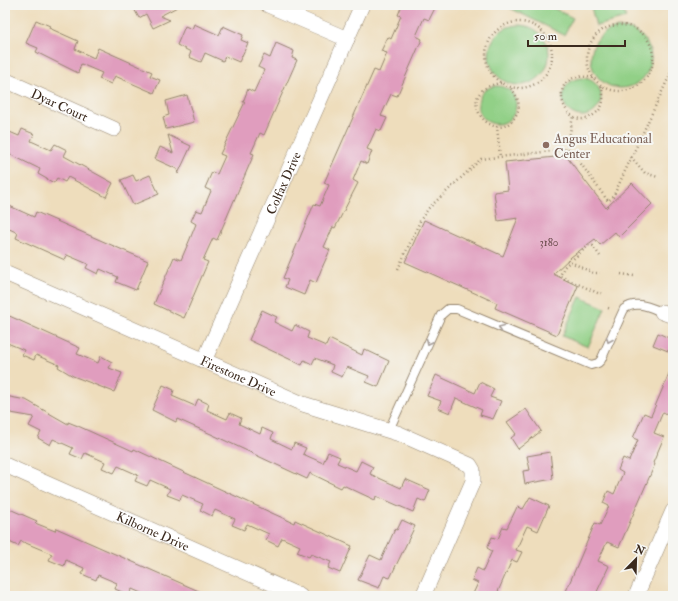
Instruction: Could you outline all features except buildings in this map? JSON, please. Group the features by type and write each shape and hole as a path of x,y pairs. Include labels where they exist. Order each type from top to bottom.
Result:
{"street":[{"path":"268,5 347,38"},
{"name":"Colfax Drive","path":"204,361 362,5"},
{"name":"Dyar Court","path":"5,80 114,129"},
{"name":"Firestone Drive","path":"5,273 303,404 389,430 465,462 473,470 473,481 423,596"},
{"name":"Kilborne Drive","path":"5,465 300,596"},
{"path":"636,596 673,511"}],"lane":[{"path":"389,430 441,315 448,308 457,309 591,365 598,363 601,360 621,313 627,306 632,304 646,305 667,314"}],"path":[{"path":"524,22 534,26 543,33 550,42 552,53 551,64 546,74 538,82 528,87 510,87 501,83 491,72 487,62 486,51 489,41 499,29 513,23 524,22"},
{"path":"616,26 626,26 636,29 645,36 651,46 653,57 652,68 647,78 639,86 629,90 617,91 600,85 594,78 588,63 588,53 591,43 597,35 606,29 616,26"},
{"path":"398,269 421,219 429,208 482,159 570,149 608,201 613,198 673,68"},
{"path":"594,78 577,77 570,80 562,91 562,105 566,111 573,116 585,118 597,113 603,101 600,85"},
{"path":"501,83 485,88 480,93 476,106 482,120 488,124 497,126 508,124 517,114 518,101 510,87"},
{"path":"567,150 573,116"},
{"path":"497,126 500,157"},
{"path":"631,157 644,173 658,177"},
{"path":"600,256 595,248 590,245 568,261 560,276 600,294 603,293"},
{"path":"568,261 593,273 600,274"},
{"path":"621,274 634,276"}],"green space":[{"path":"508,5 547,5 573,18 564,35 508,7"},
{"path":"598,5 622,5 626,18 596,26 591,7"},
{"path":"513,25 525,25 536,30 544,38 549,49 547,67 536,80 525,85 513,85 502,80 494,72 489,61 489,49 494,38 502,30"},
{"path":"615,28 627,28 643,36 649,46 651,58 649,70 643,80 627,88 615,88 599,80 591,64 591,52 599,36"},
{"path":"578,78 586,78 593,81 598,86 601,97 598,108 593,113 586,116 578,116 571,113 566,108 563,101 563,93 566,86 571,81"},
{"path":"497,86 507,89 513,95 516,105 513,115 507,121 497,124 487,121 481,115 478,105 481,95 487,89"},
{"path":"580,297 605,308 588,347 562,336"}],"place":[{"name":"Angus Educational Center","path":"546,145"}]}
